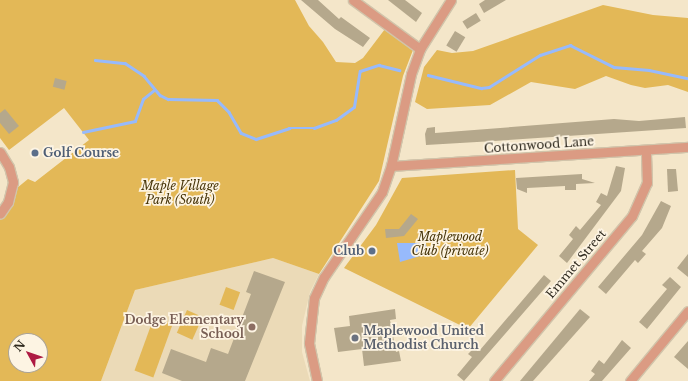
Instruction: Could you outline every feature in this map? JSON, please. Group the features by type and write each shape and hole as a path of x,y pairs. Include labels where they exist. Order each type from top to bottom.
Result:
{"street":[{"path":"353,0 420,49"},
{"path":"317,381 308,338 314,298 324,277 379,198 391,166 406,90 420,49 451,0"},
{"name":"Cottonwood Lane","path":"391,166 688,147"},
{"name":"Emmet Street","path":"494,381 632,216 646,183 646,150"},
{"path":"0,152 9,167 13,182 8,202 0,214"},
{"path":"630,381 688,311"}],"shaded area":[{"path":"273,258 319,274 310,292 302,326 302,352 310,381 101,381 135,290"}],"green space":[{"name":"Maple Village Park (South)","path":"0,0 295,0 309,26 323,42 336,62 355,63 363,58 385,29 413,50 403,76 379,181 319,274 273,258 135,290 101,381 0,381 0,220 11,205 17,188 28,179 35,182 89,140 64,108 9,150 0,138"},
{"path":"603,5 653,15 688,18 688,92 668,85 645,88 631,85 606,76 575,89 531,82 490,105 427,109 415,102 424,67 437,50 452,53 473,51"},
{"name":"Maplewood Club (private)","path":"515,170 518,229 538,245 468,329 344,268 376,225 402,178"},
{"path":"226,287 240,292 234,310 220,305"},
{"path":"187,310 203,317 192,340 177,333"},
{"path":"154,317 173,324 153,377 135,371"}],"water":[{"path":"397,243 426,243 427,254 400,262"}],"building":[{"path":"301,0 318,0 339,19 341,17 370,38 363,47 335,29"},
{"path":"388,0 405,0 422,13 416,22"},
{"path":"485,0 506,0 484,13 479,4"},
{"path":"476,13 481,21 467,29 462,21"},
{"path":"455,31 465,37 457,52 446,46"},
{"path":"55,78 67,81 64,90 53,87"},
{"path":"5,109 19,126 9,134 0,123 0,113"},
{"path":"685,117 686,128 494,141 426,145 425,134 427,128 435,127 435,133 614,119 639,121"},
{"path":"616,166 625,168 621,191 567,263 559,256 573,239 569,235 576,226 580,230 601,205 596,202 601,193 607,196"},
{"path":"667,169 676,169 678,191 668,192"},
{"path":"582,174 582,179 595,183 576,184 576,190 565,190 565,186 527,188 527,193 517,189 516,178"},
{"path":"661,201 671,206 662,228 642,251 646,254 638,263 635,260 606,294 598,287 642,235"},
{"path":"411,214 418,219 404,236 386,238 385,229 399,229"},
{"path":"688,254 688,277 677,268"},
{"name":"Dodge Elementary School","path":"254,271 285,282 245,381 182,381 162,373 171,349 206,362 211,348 228,354 251,294 246,292"},
{"path":"544,275 551,281 464,381 457,375 472,357 468,354 476,346 477,351 480,350"},
{"path":"670,277 681,287 647,329 639,322 667,289 662,285"},
{"name":"Maplewood United Methodist Church","path":"395,309 396,319 390,320 396,352 399,351 401,361 364,366 362,349 338,352 334,328 350,326 349,316"},
{"path":"580,309 590,317 533,381 520,381"},
{"path":"622,340 631,348 602,381 589,381 595,374 591,371 599,360 604,364"},
{"path":"688,341 688,369 674,357"}],"waterway":[{"path":"428,75 481,88 489,87 540,55 570,45 614,67 649,70 688,78"},
{"path":"95,60 125,63 144,76 160,95 168,99 217,100 229,112 241,133 256,139 289,128 314,128 336,120 354,107 360,71 379,65 399,70"},
{"path":"83,132 135,121 143,99 154,90"}],"place":[{"name":"Golf Course","path":"35,153"},
{"name":"Club","path":"372,251"},
{"name":"Dodge Elementary School","path":"252,327"},
{"name":"Maplewood United Methodist Church","path":"355,338"}]}
